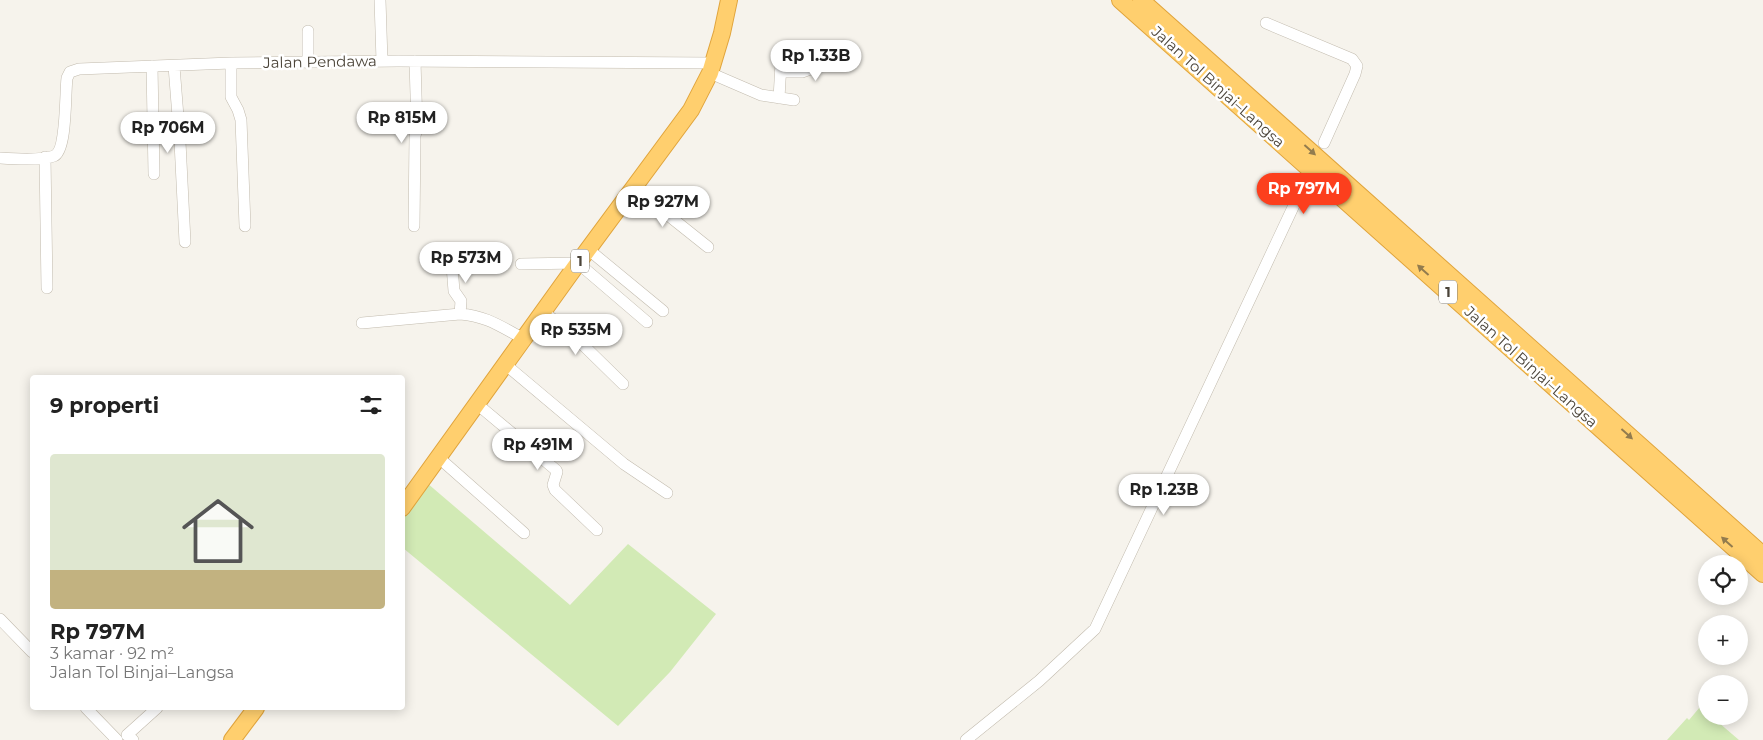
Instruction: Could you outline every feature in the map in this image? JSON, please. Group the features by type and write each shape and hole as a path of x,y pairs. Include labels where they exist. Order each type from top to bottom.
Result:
{"highway":[{"name":"1","path":"405,504 578,263 691,110 711,68 729,0"},
{"name":"Jalan Tol Binjai–Langsa","path":"1134,3 1763,555"},
{"name":"Jalan Tol Binjai–Langsa","path":"1134,3 1763,574"},
{"path":"232,740 254,710"}],"street":[{"path":"380,0 382,61"},
{"path":"1266,23 1352,59 1357,66 1324,143"},
{"path":"308,31 308,63"},
{"path":"779,98 780,68 802,72 827,63 849,60"},
{"path":"414,226 415,136 417,128 415,61"},
{"name":"Jalan Pendawa","path":"45,157 53,157 60,150 63,138 67,78 70,72 86,68 231,63 415,61 711,68"},
{"path":"231,63 232,97 241,120 244,226"},
{"path":"152,66 154,174"},
{"path":"174,66 185,242"},
{"path":"711,68 752,92 794,100"},
{"path":"0,158 34,159 45,157 47,288"},
{"path":"966,740 1039,681 1095,629 1303,186"},
{"path":"634,188 708,247"},
{"path":"589,250 663,311"},
{"path":"451,253 454,290 460,301 460,314"},
{"path":"521,264 578,263 647,322"},
{"path":"544,312 578,340 623,384"},
{"path":"362,323 460,314 481,316 524,339"},
{"path":"506,365 616,458 667,493"},
{"path":"477,404 556,470 553,485 555,490 597,530"},
{"path":"438,457 524,532"},
{"path":"0,619 30,650"},
{"path":"88,710 124,739 155,710"}],"green space":[{"path":"427,483 570,605 628,544 716,614 670,672 618,726 405,550 405,516"},
{"path":"1698,709 1698,725 1722,725 1739,740 1667,740 1687,718 1689,720"}]}
